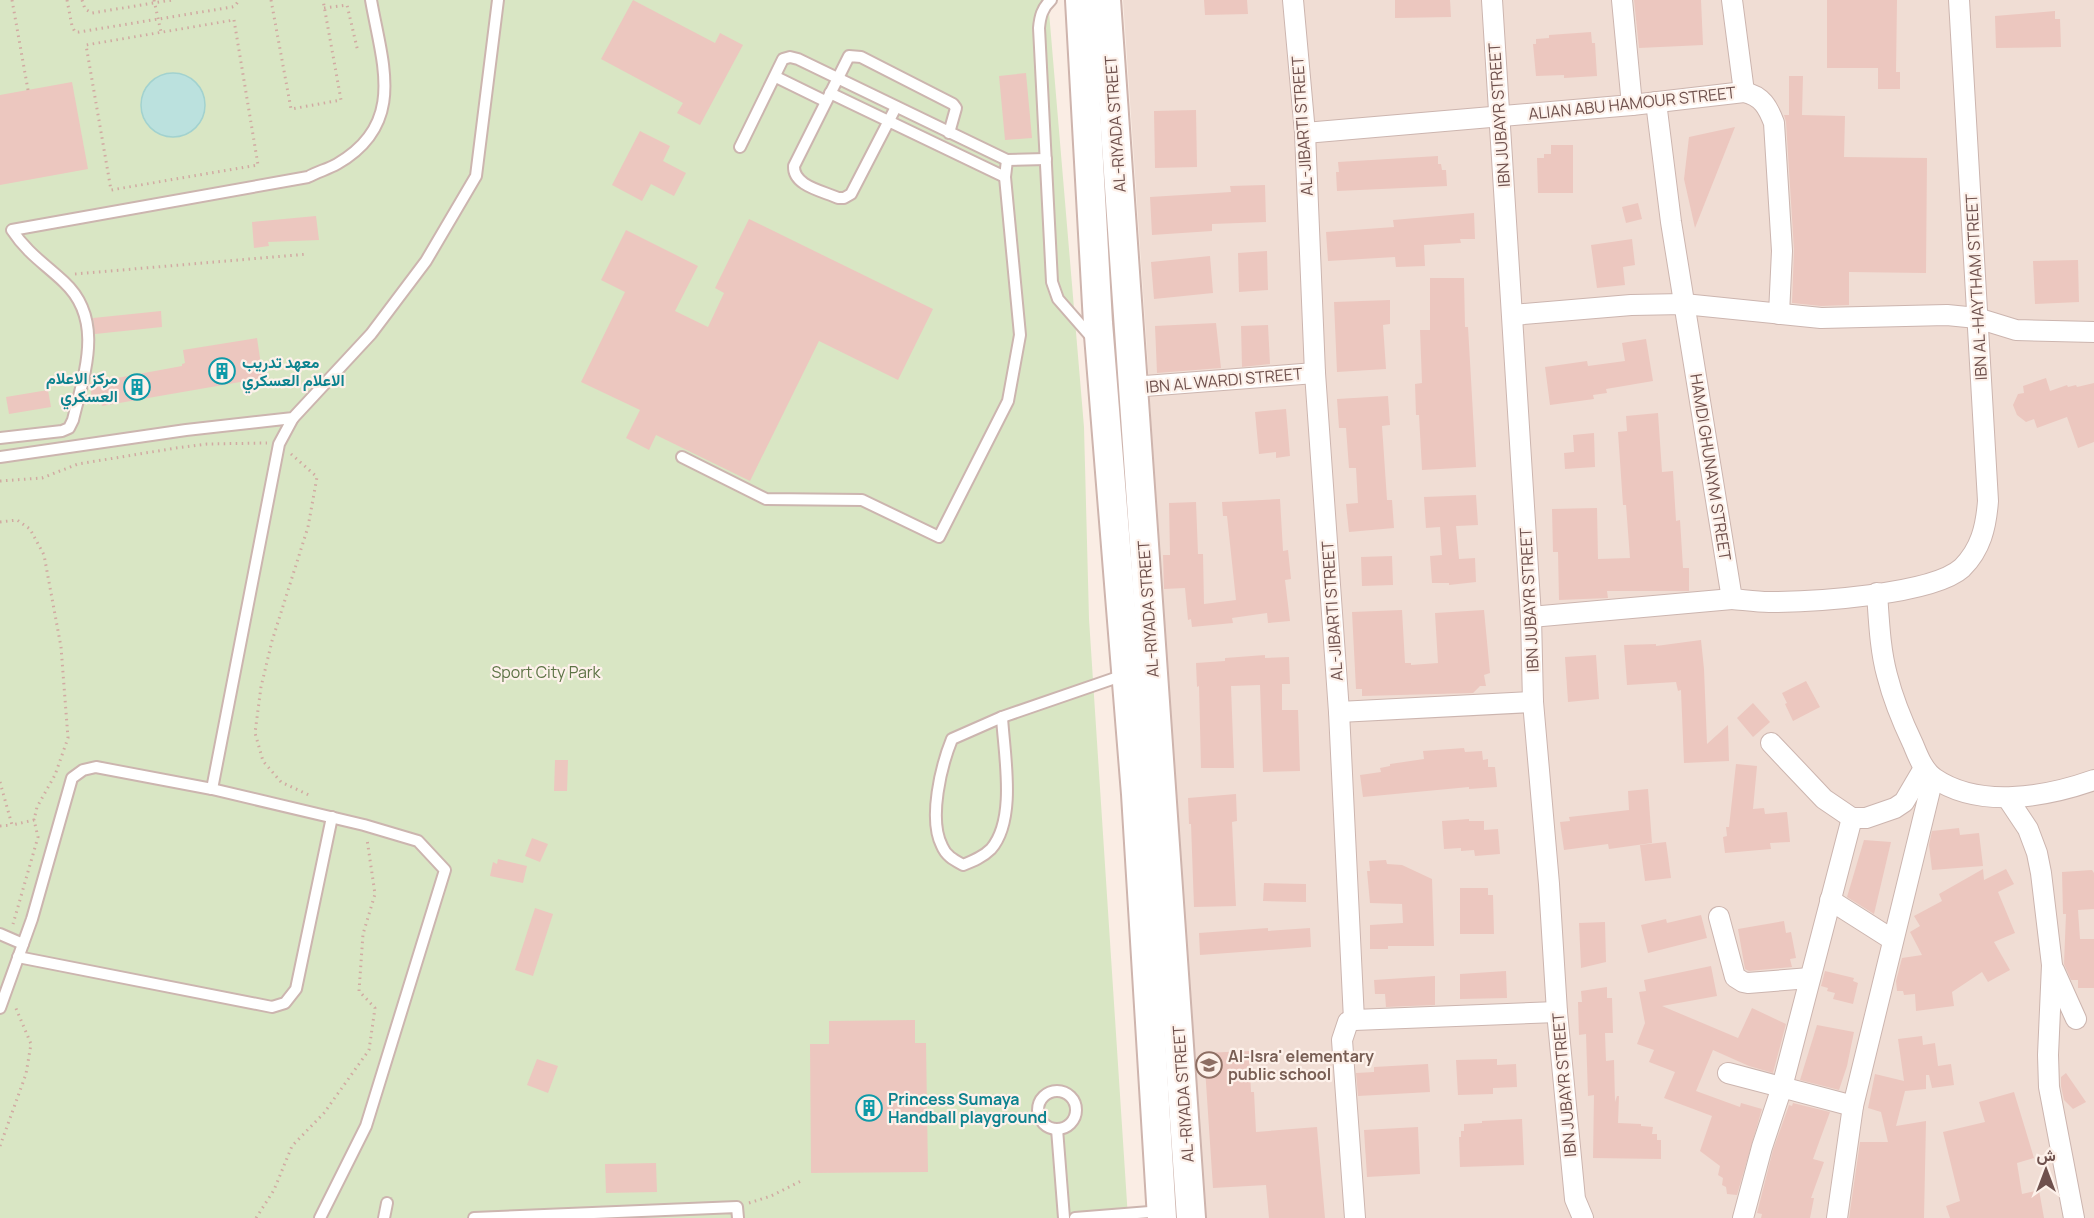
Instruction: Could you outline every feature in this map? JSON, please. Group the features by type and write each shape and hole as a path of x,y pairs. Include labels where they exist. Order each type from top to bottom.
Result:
{"main road":[{"name":"AL-RIYADA STREET","path":"1080,0 1100,347 1127,674 1162,1215"},
{"name":"AL-RIYADA STREET","path":"1106,0 1191,1218"},
{"path":"1142,907 1170,906"}],"street":[{"name":"AL-JIBARTI STREET","path":"1293,0 1305,132 1315,373 1339,712 1354,1020"},
{"name":"IBN JUBAYR STREET","path":"1492,0 1513,315 1533,702 1549,884 1557,1012 1575,1199 1583,1218"},
{"path":"1622,0 1632,105"},
{"name":"ALIAN ABU HAMOUR STREET","path":"1732,0 1743,92"},
{"name":"IBN AL-HAYTHAM STREET","path":"1877,593 1927,585 1947,578 1962,567 1978,547 1986,526 1988,501 1959,0"},
{"name":"ALIAN ABU HAMOUR STREET","path":"1305,132 1632,105 1743,92 1754,94 1766,104 1774,123 1782,251 1779,314"},
{"name":"HAMDI GHUNAYM STREET","path":"1656,102 1671,222 1732,599"},
{"path":"1513,315 1630,305 1684,304 1821,318 1927,314 1977,318 2016,330 2094,332"},
{"name":"IBN AL WARDI STREET","path":"1132,387 1315,373"},
{"path":"1530,617 1732,599 1767,602 1877,593 1886,674 1897,711 1929,773 1954,789 2008,799 2044,794 2094,780"},
{"path":"1339,712 1533,702"},
{"path":"1771,743 1824,799 1852,818 1866,818 1895,808 1904,802 1929,773"},
{"path":"1837,1218 1853,1106 1893,940 1929,773"},
{"path":"2008,799 2028,830 2037,853 2052,965 2049,1087 2074,1218"},
{"path":"1743,1218 1762,1147 1782,1087 1852,818"},
{"path":"1830,900 1893,940"},
{"path":"1719,917 1735,977 1738,980 1748,982 1810,978"},
{"path":"2052,965 2076,1019"},
{"path":"1356,1218 1342,1041 1348,1022 1557,1012"},
{"path":"1728,1073 1853,1106"},
{"name":"IBN JUBAYR STREET","path":"1568,1218 1575,1199"}],"lane":[{"path":"0,438 62,431 69,428 74,420 88,357 88,325 75,295 65,282 23,247 12,230 308,177 336,165 364,143 378,123 385,103 386,84 370,0"},
{"path":"212,789 279,444 293,418 371,334 426,261 476,176 498,0"},
{"path":"1045,1 1039,28 1052,282 1058,299 1067,312 1100,347"},
{"path":"896,107 851,194 838,198 798,181 793,174 794,166 849,56 861,57 953,104 956,108 949,132"},
{"path":"740,147 783,59 790,57 1006,160 1046,159"},
{"path":"776,77 889,122 1005,177"},
{"path":"682,456 766,499 862,500 939,537 1008,401 1020,335 1005,177 1006,160"},
{"path":"0,456 186,430 293,418"},
{"path":"1002,717 1006,777 1003,828 992,849 980,858 963,865 949,857 941,846 938,835 936,809 945,756 952,739 1002,717 1127,674"},
{"path":"0,1008 23,944 72,778 83,770 96,767 212,789 332,817 418,841 445,870 366,1126 320,1218"},
{"path":"18,957 272,1007 285,1003 296,989 332,817"},
{"path":"4,935 23,944"},
{"path":"1057,1129 1064,1218"},
{"path":"384,1218 387,1203"},
{"path":"474,1218 737,1212"},
{"path":"1075,1218 1162,1215"}],"path":[{"path":"12,0 28,90"},
{"path":"67,0 72,26 75,32 79,33 232,7 239,0"},
{"path":"82,0 85,9 92,13 172,0"},
{"path":"271,0 291,109 341,100 323,0"},
{"path":"155,1 161,32"},
{"path":"324,8 347,4 358,51"},
{"path":"234,20 258,165 111,190 86,45 161,32 234,20"},
{"path":"56,276 308,254"},
{"path":"0,481 42,478 78,464 207,444 279,444 317,477"},
{"path":"0,522 17,520 30,529 44,555 61,647 68,738 55,775 37,807 34,820 38,837 18,909 4,935"},
{"path":"0,782 12,825"},
{"path":"0,826 34,820"},
{"path":"0,1146 26,1074 31,1044 6,990"},
{"path":"737,1212 803,1180"}],"shaded area":[{"path":"1123,0 2094,0 2094,1218 1201,1218 1171,782 1147,350"}],"green space":[{"name":"Sport City Park","path":"0,0 1048,0 1084,427 1089,619 1128,1218 0,1218"}],"water":[{"path":"167,73 179,73 196,82 203,93 205,105 203,117 196,128 179,137 167,137 155,132 146,123 141,111 141,99 146,87 155,78"}],"building":[{"path":"633,0 715,43 720,33 743,45 700,125 677,113 683,103 601,59"},
{"path":"1204,0 1247,0 1248,14 1205,15"},
{"path":"1395,0 1450,0 1451,17 1395,18"},
{"path":"1634,0 1701,0 1703,45 1639,48"},
{"path":"1827,0 1897,0 1896,72 1900,72 1900,89 1878,89 1878,68 1827,68"},
{"path":"2055,11 2055,19 2060,19 2061,47 1996,48 1995,16"},
{"path":"1591,32 1592,43 1595,43 1597,76 1564,78 1564,75 1536,76 1533,44 1536,44 1536,39 1549,38 1549,35"},
{"path":"1026,73 1032,138 1005,140 999,76"},
{"path":"1789,76 1803,76 1802,115 1845,116 1844,157 1927,158 1926,273 1849,272 1849,305 1821,306 1792,303 1794,250 1784,115 1789,115"},
{"path":"72,82 88,169 0,185 0,95"},
{"path":"1196,110 1197,167 1155,168 1154,111"},
{"path":"1735,127 1695,228 1684,179 1689,137"},
{"path":"640,131 670,146 663,161 686,173 674,196 651,184 642,201 612,185"},
{"path":"1551,145 1573,145 1573,193 1538,193 1537,158 1544,158 1544,154 1551,154"},
{"path":"1438,156 1438,164 1441,164 1442,170 1446,170 1447,186 1337,191 1338,162"},
{"path":"1265,185 1266,222 1212,224 1212,231 1152,235 1150,197 1231,192 1230,186"},
{"path":"1638,203 1642,219 1626,223 1622,207"},
{"path":"1474,213 1475,239 1460,239 1461,243 1424,245 1425,266 1396,267 1395,257 1328,261 1326,232 1394,227 1393,220"},
{"path":"316,216 319,240 268,242 269,246 254,248 252,222"},
{"path":"749,219 933,309 898,380 819,341 750,481 656,435 649,450 626,438 640,410 581,382 625,292 601,280 626,230 698,266 675,311 708,327 724,293 715,288"},
{"path":"1632,239 1635,265 1623,267 1625,285 1597,288 1591,245"},
{"path":"1267,251 1268,290 1239,292 1238,253"},
{"path":"1210,256 1213,293 1154,299 1151,262"},
{"path":"2078,260 2079,302 2035,304 2033,261"},
{"path":"1430,278 1464,278 1465,327 1468,327 1476,467 1422,470 1415,384 1422,383 1420,330 1430,330"},
{"path":"1390,300 1390,324 1383,325 1386,369 1337,372 1334,302"},
{"path":"161,311 162,327 95,334 93,318"},
{"path":"1216,323 1221,368 1157,373 1155,326"},
{"path":"1268,325 1270,364 1242,367 1241,326"},
{"path":"257,338 263,378 102,406 101,399 92,401 90,383 182,366 185,363 183,350"},
{"path":"1646,339 1653,381 1606,389 1607,393 1593,395 1594,399 1550,405 1545,367 1587,361 1588,366 1625,361 1622,343"},
{"path":"2046,378 2050,391 2067,385 2077,387 2094,383 2094,442 2078,448 2067,417 2037,428 2034,419 2026,422 2017,415 2013,405 2018,394 2024,393 2023,386"},
{"path":"48,390 51,407 9,414 6,397"},
{"path":"1388,396 1390,425 1382,426 1387,500 1392,500 1394,528 1349,532 1346,504 1358,503 1356,468 1349,468 1346,428 1339,428 1337,399"},
{"path":"1286,409 1290,456 1276,458 1276,452 1259,454 1255,412"},
{"path":"1658,413 1662,472 1673,471 1676,521 1680,520 1683,568 1689,568 1689,591 1607,591 1608,598 1559,600 1558,552 1553,552 1552,509 1597,508 1598,559 1630,558 1626,505 1623,505 1618,432 1627,431 1626,416"},
{"path":"1594,433 1595,467 1565,469 1564,453 1574,452 1573,435"},
{"path":"1476,495 1478,525 1456,526 1459,559 1475,558 1476,582 1449,585 1449,583 1432,583 1430,556 1442,555 1440,527 1426,528 1424,497"},
{"path":"1280,499 1283,551 1288,550 1291,579 1285,580 1290,621 1268,623 1267,613 1232,618 1233,623 1192,627 1191,619 1188,620 1185,588 1164,589 1163,555 1170,555 1169,503 1196,502 1198,554 1203,554 1204,604 1236,600 1227,516 1223,516 1222,502"},
{"path":"1392,556 1393,585 1362,586 1361,557"},
{"path":"1402,610 1405,663 1411,663 1411,665 1438,663 1435,613 1484,610 1490,673 1484,675 1486,686 1480,686 1473,693 1362,696 1362,689 1356,689 1352,612"},
{"path":"1701,640 1707,744 1728,725 1729,761 1684,763 1681,690 1678,691 1676,682 1627,685 1624,645 1656,644 1656,646"},
{"path":"1265,655 1265,658 1289,657 1290,684 1282,684 1282,710 1298,710 1300,771 1263,772 1260,685 1231,686 1234,768 1201,768 1199,686 1197,687 1196,663"},
{"path":"1596,655 1599,699 1568,702 1565,657"},
{"path":"1806,681 1820,707 1793,721 1782,693"},
{"path":"1753,703 1770,722 1753,737 1737,718"},
{"path":"1464,748 1465,752 1482,751 1483,760 1488,759 1488,767 1495,767 1497,787 1469,789 1469,787 1363,797 1360,775 1381,772 1380,768 1390,766 1390,764 1424,759 1423,751"},
{"path":"555,760 568,760 567,791 554,791"},
{"path":"1736,764 1757,766 1753,809 1764,808 1765,814 1787,812 1790,842 1770,843 1771,849 1725,853 1723,837 1727,836 1726,827 1729,827"},
{"path":"1648,789 1652,843 1609,849 1608,844 1564,850 1560,822 1570,821 1569,817 1629,810 1628,791"},
{"path":"1236,794 1237,821 1232,822 1236,906 1194,907 1188,798"},
{"path":"1469,819 1469,821 1484,821 1484,830 1498,829 1500,854 1475,856 1474,850 1444,849 1442,821"},
{"path":"1959,828 1960,835 1979,833 1983,866 1932,870 1929,845 1932,831"},
{"path":"532,838 548,844 540,862 525,856"},
{"path":"1864,840 1891,842 1874,914 1847,897"},
{"path":"1666,842 1671,878 1645,881 1640,845"},
{"path":"498,859 527,866 523,883 490,876 493,862 497,864"},
{"path":"1386,860 1387,864 1402,865 1432,879 1434,946 1388,946 1388,949 1370,949 1370,925 1403,923 1402,904 1370,903 1367,871 1370,871 1369,861"},
{"path":"1983,869 1984,880 2006,869 2014,884 1998,892 2015,933 1994,942 2010,970 1988,982 1982,972 1952,992 1954,1006 1916,1011 1915,994 1904,995 1903,991 1897,991 1896,981 1902,958 1922,955 1910,932 1920,926 1914,916 1942,901 1939,894"},
{"path":"2092,870 2094,873 2094,909 2078,910 2080,939 2094,939 2094,988 2078,988 2078,980 2071,980 2064,964 2066,914 2063,914 2062,872"},
{"path":"1264,883 1306,884 1306,902 1263,901"},
{"path":"1460,888 1488,888 1488,895 1493,895 1494,934 1460,934"},
{"path":"535,908 553,914 533,976 515,970"},
{"path":"1701,915 1707,938 1648,953 1641,925 1666,919 1667,923"},
{"path":"1784,921 1786,933 1791,932 1796,958 1790,959 1792,967 1749,971 1745,969 1738,929"},
{"path":"1605,922 1606,962 1581,968 1579,923"},
{"path":"1268,928 1268,931 1310,928 1311,947 1200,955 1199,933"},
{"path":"1711,966 1717,996 1662,1006 1738,1038 1752,1008 1786,1024 1773,1073 1749,1066 1713,1050 1696,1091 1740,1107 1741,1103 1762,1109 1737,1195 1727,1194 1726,1187 1722,1185 1723,1178 1718,1175 1720,1166 1700,1151 1712,1116 1664,1098 1675,1072 1649,1062 1654,1050 1637,1044 1645,1023 1639,992 1646,991 1644,980"},
{"path":"1506,971 1507,998 1460,999 1460,974"},
{"path":"1825,971 1854,978 1853,981 1858,983 1853,1004 1833,999 1835,993 1821,986"},
{"path":"1435,976 1435,1005 1386,1007 1385,994 1375,994 1374,980"},
{"path":"1607,987 1607,998 1612,998 1613,1033 1605,1033 1606,1061 1614,1060 1615,1102 1619,1096 1618,1123 1653,1127 1652,1134 1657,1134 1657,1140 1661,1140 1661,1159 1593,1158 1594,1095 1588,1096 1586,1034 1579,1035 1578,1002 1582,1002 1581,991"},
{"name":"Princess Sumaya Handball playground","path":"915,1020 915,1043 926,1043 928,1172 811,1173 810,1044 829,1044 829,1021"},
{"path":"1817,1025 1854,1032 1839,1090 1800,1080"},
{"path":"1922,1036 1923,1045 1935,1043 1938,1066 1951,1064 1954,1085 1932,1088 1929,1075 1926,1075 1926,1089 1905,1091 1896,1126 1926,1121 1924,1218 1849,1218 1860,1142 1888,1142 1881,1112 1868,1108 1875,1074 1904,1081 1898,1039"},
{"path":"1249,1051 1256,1132 1317,1127 1325,1218 1269,1218 1266,1185 1213,1188 1204,1053"},
{"path":"537,1059 558,1066 548,1093 527,1085"},
{"path":"1497,1059 1497,1065 1516,1064 1517,1087 1493,1088 1493,1094 1458,1095 1456,1060"},
{"path":"1428,1064 1430,1092 1358,1096 1356,1073 1374,1072 1374,1067"},
{"path":"2066,1073 2086,1102 2073,1109 2064,1100 2061,1086 2061,1077"},
{"path":"2014,1092 2034,1158 2017,1163 2022,1194 2039,1190 2044,1218 1950,1218 1946,1206 1960,1201 1943,1132 1985,1122 1979,1102"},
{"path":"1793,1103 1830,1112 1813,1159 1824,1162 1811,1198 1814,1198 1810,1218 1761,1218 1762,1214 1757,1213 1773,1150 1789,1105 1792,1106"},
{"path":"1522,1119 1524,1165 1460,1167 1459,1137 1461,1137 1461,1131 1464,1131 1464,1124"},
{"path":"1418,1127 1420,1174 1367,1177 1364,1130"},
{"path":"656,1163 657,1192 606,1193 605,1164"}],"place":[{"name":"معهد تدريب الاعلام العسكري","path":"222,371"},
{"name":"مركز الاعلام العسكري","path":"137,387"},
{"name":"Al-Isra' elementary public school","path":"1209,1065"},
{"name":"Princess Sumaya Handball playground","path":"869,1108"}]}
